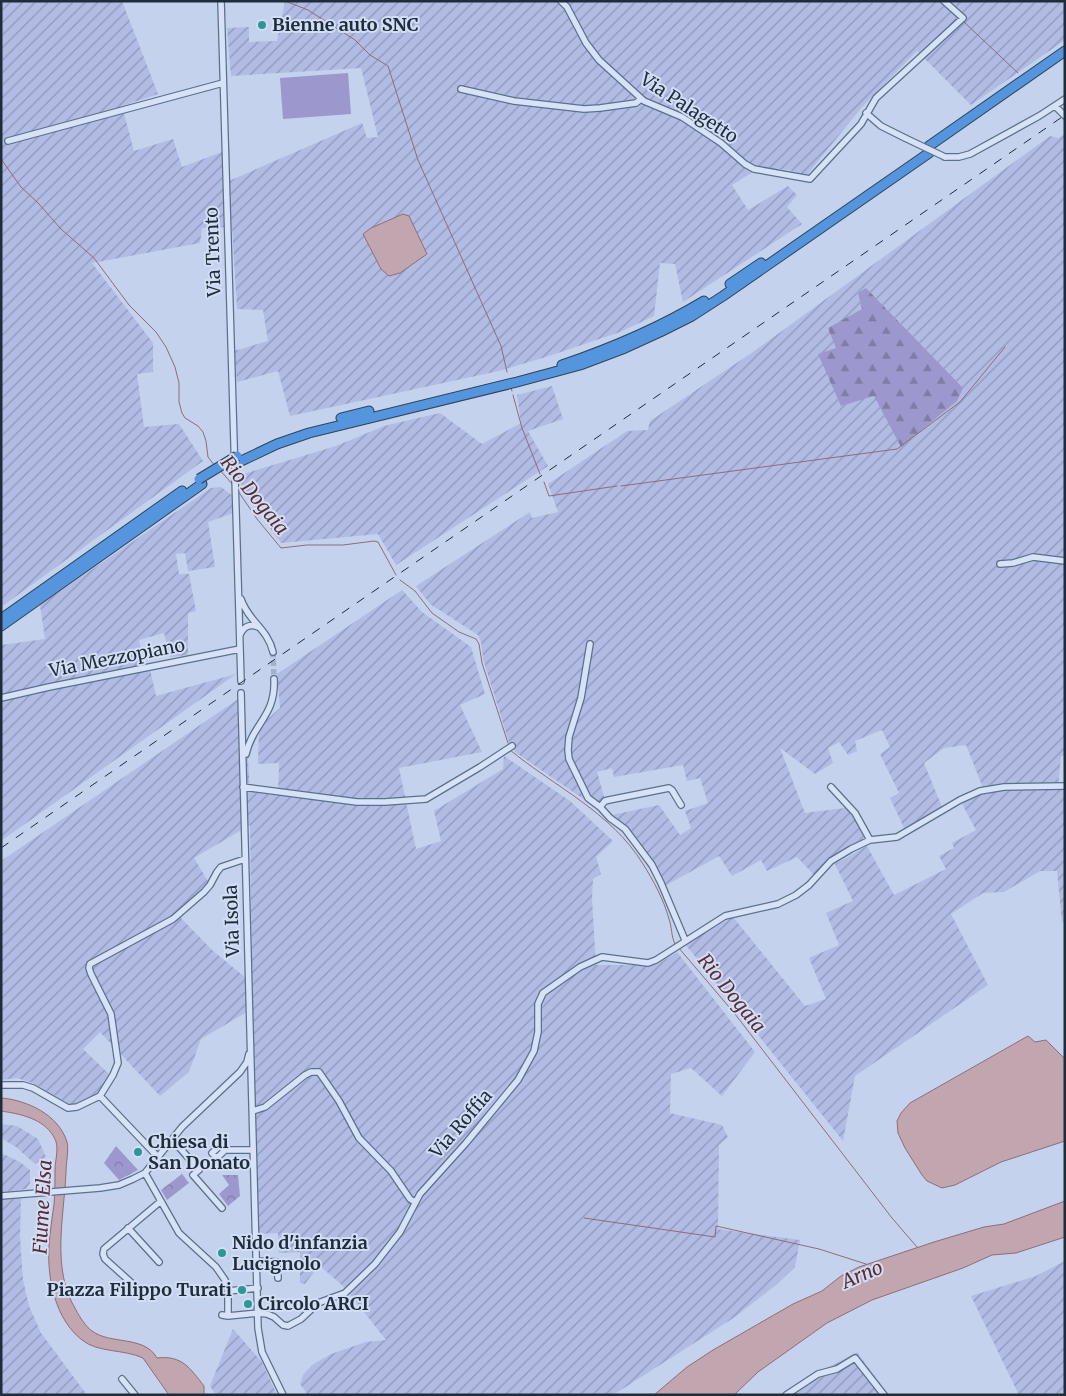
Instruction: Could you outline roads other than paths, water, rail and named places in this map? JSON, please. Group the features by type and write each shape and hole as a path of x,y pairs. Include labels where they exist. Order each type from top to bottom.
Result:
{"highway":[{"path":"929,150 1065,51"},
{"path":"1,619 200,482 264,444 310,427 353,415 539,372 626,341 656,328 718,292 1065,57"},
{"path":"1,626 200,482"}],"street":[{"name":"Via Trento","path":"221,1 238,588"},
{"name":"Via Palagetto","path":"561,1 586,43 599,60 641,99 682,117 721,142 745,164 754,168 810,180 861,124 876,98 963,18 944,1"},
{"path":"8,141 223,83"},
{"path":"461,89 514,101 584,109 636,103 641,99"},
{"path":"866,113 881,126 945,157 959,157 970,154 1065,99"},
{"path":"1055,106 1065,116"},
{"path":"1000,564 1013,563 1034,557 1065,561"},
{"path":"238,588 244,608 250,618 269,639 272,652"},
{"path":"238,588 242,626 240,636 241,682"},
{"path":"242,626 250,622 250,618"},
{"path":"242,626 252,625 260,628"},
{"path":"590,644 581,698 568,750 572,766 588,798 633,838 652,865 661,883 682,942"},
{"name":"Via Mezzopiano","path":"1,698 240,649"},
{"name":"Via Isola","path":"244,766 248,744 270,707 273,698 274,679"},
{"name":"Via Isola","path":"241,692 242,721 245,730 243,787 258,1313 260,1345 283,1395"},
{"path":"252,736 245,738 245,730 261,722"},
{"path":"243,787 357,802 426,799 512,746"},
{"path":"831,787 854,813 870,840 897,837 960,800 980,791 1004,788 1065,786"},
{"path":"600,807 609,800 669,788 681,805"},
{"name":"Via Roffia","path":"258,1313 274,1316 288,1326 301,1320 318,1303 345,1293 375,1264 400,1232 415,1202 506,1096 530,1061 536,1043 537,1009 542,994 580,967 602,957 648,963 656,960 725,916 778,904 809,886 831,861 870,840"},
{"path":"1,1084 24,1085 33,1088 68,1108 77,1107 100,1096 118,1063 111,1014 91,974 90,964 112,954 174,919 204,892 222,867 245,859"},
{"path":"1,1196 68,1192 119,1185 145,1173 182,1127 241,1070 249,1057 250,1044"},
{"path":"241,1070 252,1074"},
{"path":"241,1070 248,1076 251,1082"},
{"path":"253,1111 265,1107 305,1075 311,1072 319,1072 339,1101 359,1138 391,1171 410,1198 415,1202"},
{"path":"100,1096 158,1157"},
{"path":"172,1140 199,1170 193,1174 222,1208"},
{"path":"225,1150 253,1150"},
{"path":"145,1173 182,1237 216,1266 225,1280 228,1290 225,1315 258,1313"},
{"path":"135,1286 105,1259 104,1249 161,1201"},
{"path":"128,1228 159,1262"},
{"path":"258,1262 277,1262 278,1278"},
{"path":"228,1290 258,1288"},
{"path":"786,1395 818,1374 837,1369 855,1358 884,1395"},
{"path":"122,1378 135,1395"}],"water":[{"path":"403,214 409,216 427,254 400,273 389,276 381,269 363,234 371,228"},
{"path":"1028,1036 1035,1042 1046,1040 1065,1059 1065,1141 1001,1162 955,1185 942,1188 927,1181 905,1148 898,1133 897,1121 901,1113 910,1103"},
{"path":"1,1098 21,1102 41,1111 57,1124 67,1142 68,1153 61,1260 68,1294 85,1324 90,1329 108,1338 144,1346 157,1358 173,1359 185,1364 204,1386 204,1395 169,1395 143,1358 88,1344 65,1321 51,1284 49,1258 54,1201 56,1141 44,1125 37,1121 1,1111"},
{"name":"Arno","path":"1065,1201 1065,1237 1016,1253 992,1255 963,1268 872,1300 827,1323 758,1372 734,1395 654,1395 687,1367 713,1350 793,1304 822,1291 841,1276 859,1267 984,1227 1004,1224"}],"waterway":[{"path":"285,1 308,10 355,40 370,55 388,66 418,160 501,346 507,372"},
{"path":"964,22 1018,73"},
{"name":"Rio Dogaia","path":"1,159 21,187 61,229 94,258 129,305 156,332 166,347 175,367 179,383 179,402 182,413 185,418 198,426 203,432 208,457 215,466"},
{"path":"621,486 897,449 960,402 1005,347"},
{"path":"513,395 522,428 540,474"},
{"name":"Rio Dogaia","path":"220,470 232,484"},
{"path":"544,482 549,496 617,486"},
{"name":"Rio Dogaia","path":"238,491 257,519 281,548 307,545 343,545 374,541 378,542 396,575"},
{"name":"Rio Dogaia","path":"400,580 415,591 432,613 459,632 476,639 508,743"},
{"name":"Rio Dogaia","path":"510,750 599,815 630,846 647,870 661,897 675,944"},
{"name":"Rio Dogaia","path":"678,947 735,1014 892,1218 917,1247"},
{"name":"Arno","path":"584,1218 715,1237 716,1226 819,1249 866,1264"}],"tunnel":[{"path":"273,652 274,679"}],"railway":[{"path":"1,848 1065,115"}],"place":[{"name":"Bienne auto SNC","path":"262,25"},
{"name":"Chiesa di San Donato","path":"138,1152"},
{"name":"Nido d'infanzia Lucignolo","path":"222,1253"},
{"name":"Piazza Filippo Turati","path":"242,1290"},
{"name":"Circolo ARCI","path":"248,1304"}],"water label":[{"name":"Fiume Elsa","path":"42,1207"}]}
